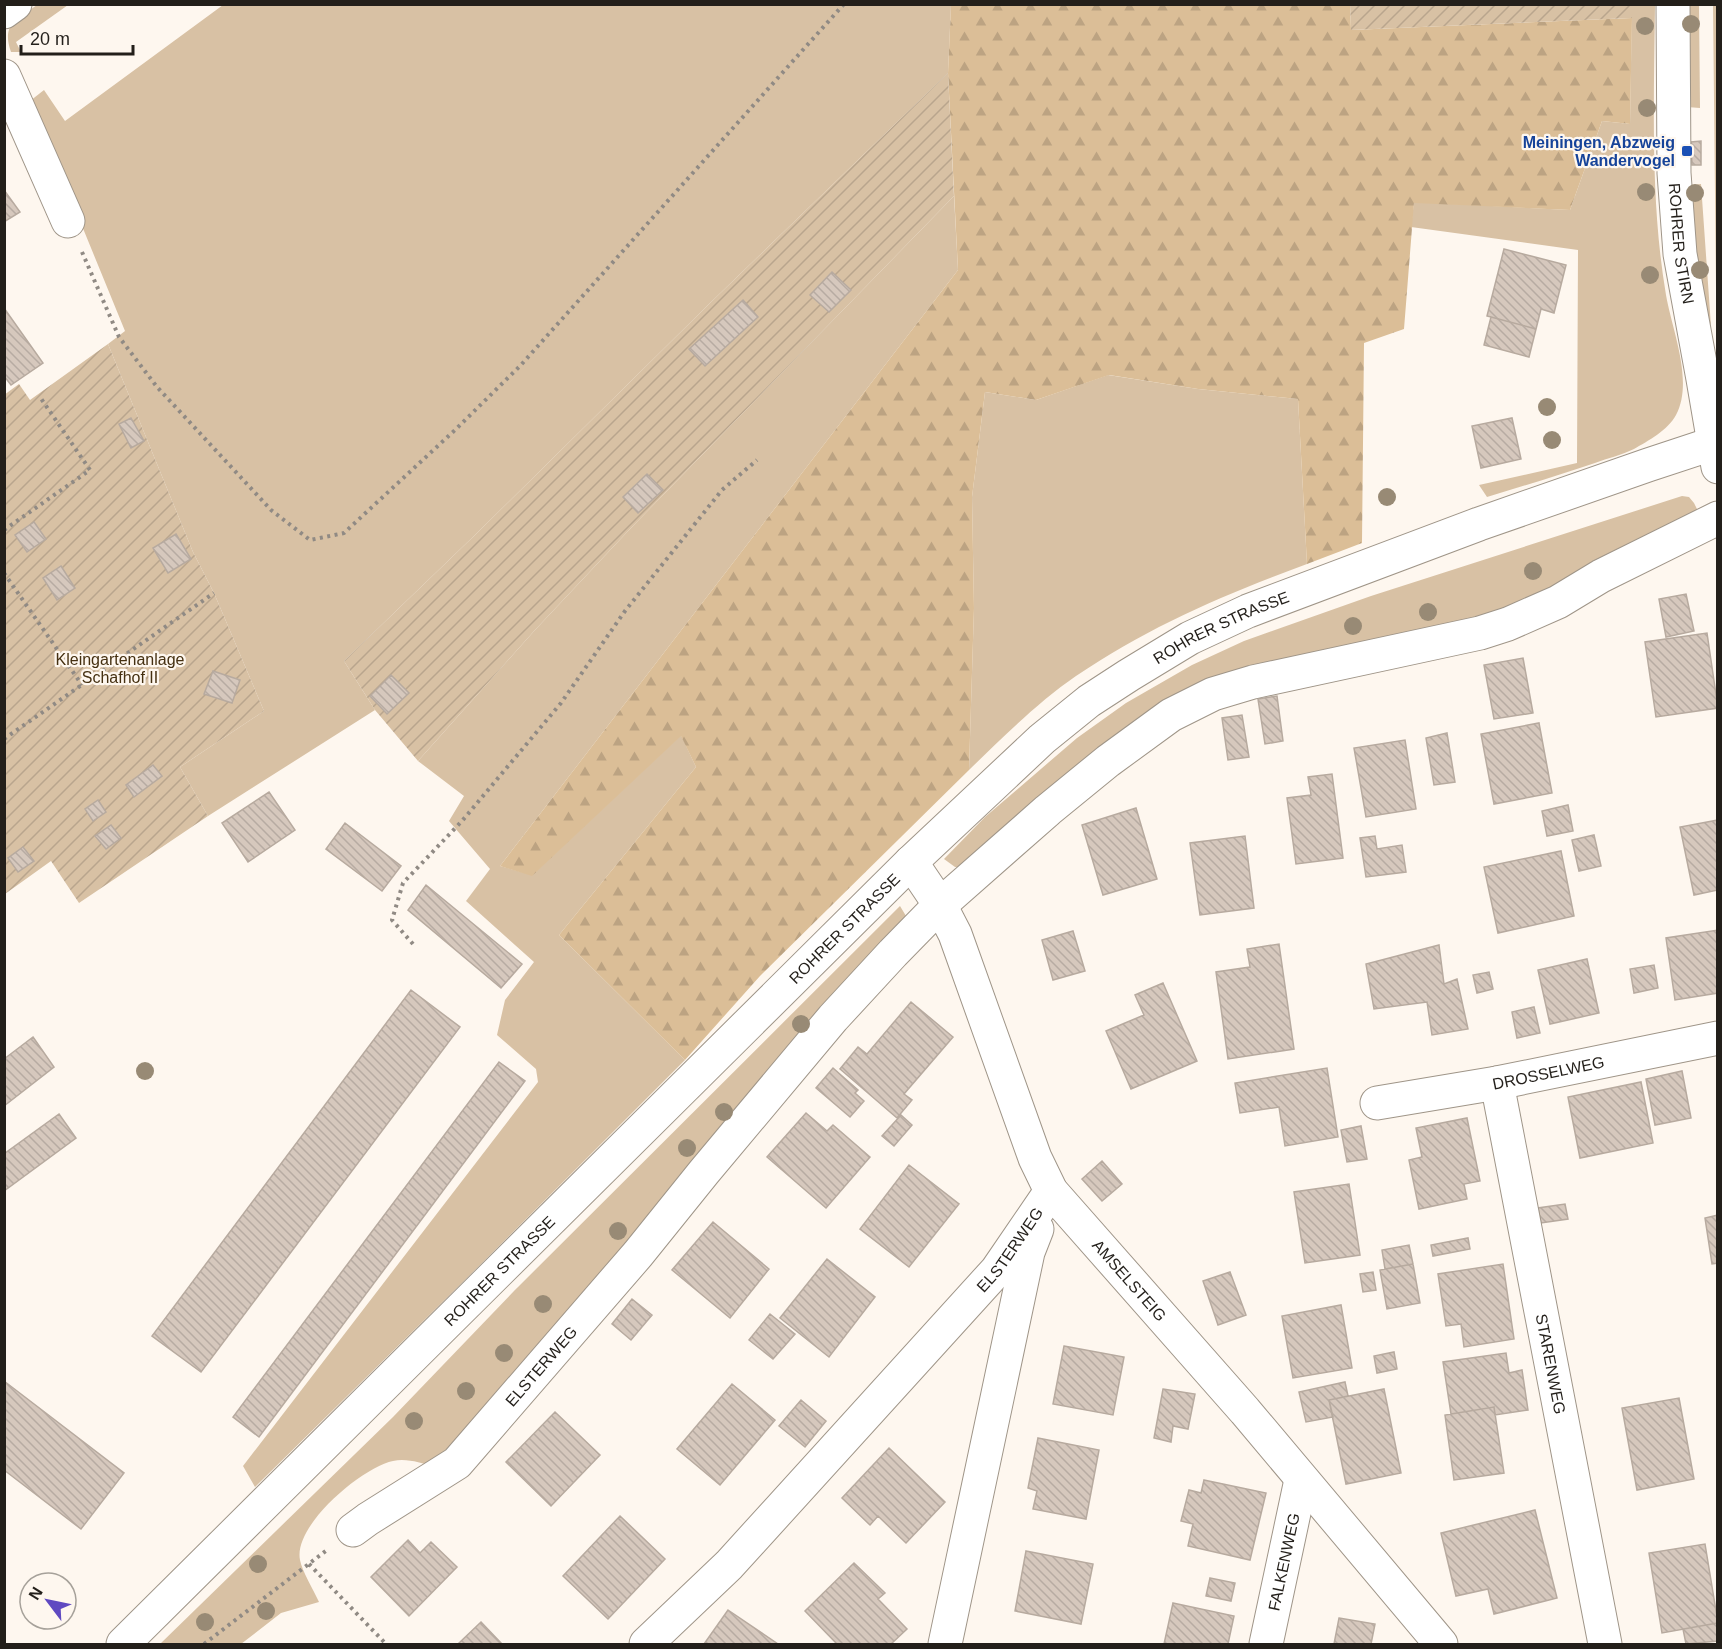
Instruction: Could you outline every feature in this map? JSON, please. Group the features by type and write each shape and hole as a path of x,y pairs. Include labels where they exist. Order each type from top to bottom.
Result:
{"street":[{"path":"4,12 15,4"},
{"name":"ROHRER STIRN","path":"1673,4 1674,173 1680,254 1716,451"},
{"path":"4,76 68,221"},
{"name":"ROHRER STRASSE","path":"123,1644 911,862 1042,739 1089,701 1190,638 1248,611 1479,524 1648,465 1716,451"},
{"path":"940,904 1108,761 1171,716 1212,694 1253,682 1480,633 1508,624 1558,602 1602,576 1718,518"},
{"name":"AMSELSTEIG","path":"911,862 940,904 955,934 1035,1158 1052,1191 1245,1411 1441,1644"},
{"name":"ELSTERWEG","path":"353,1530 457,1463 638,1254 833,1018 940,904"},
{"name":"DROSSELWEG","path":"1377,1103 1497,1083 1718,1038"},
{"name":"STARENWEG","path":"1497,1083 1605,1644"},
{"name":"ELSTERWEG","path":"646,1644 729,1565 997,1270 1052,1191"},
{"name":"ELSTERWEG","path":"945,1644 1028,1252 1052,1191"},
{"name":"FALKENWEG","path":"1266,1644 1301,1480"}],"path":[{"path":"68,221 119,337 157,387 271,510 310,540 344,534 520,366 844,4"},
{"path":"4,530 90,470 40,397"},
{"path":"413,944 392,920 403,883 462,821 561,703 625,611 722,490 757,460"},
{"path":"4,573 82,685"},
{"path":"4,740 213,593"},
{"path":"204,1644 353,1530"},
{"path":"309,1564 386,1644"}],"green space":[{"path":"1632,4 1632,18 1351,30 1350,5"},
{"path":"37,5 68,5 16,42 21,52 11,52 8,35 13,23"},
{"path":"223,5 951,5 948,73 344,661 375,710 208,816 180,767 264,711 214,593 193,552 108,344 125,331 30,101 44,90 65,121"},
{"path":"951,5 1350,5 1351,30 1632,18 1630,124 1602,121 1570,210 1414,203 1404,329 1364,343 1362,543 1307,564 1298,399 1198,389 1109,375 1036,400 985,392 972,497 974,608 969,770 760,976 685,1060 559,935 696,767 681,736 532,876 500,866 958,270 948,73"},
{"path":"1632,5 1655,5 1654,150 1657,223 1666,295 1680,355 1683,387 1681,402 1668,426 1634,449 1487,497 1479,485 1577,463 1578,250 1411,227 1414,202 1570,210 1602,121 1630,124"},
{"path":"1687,5 1699,5 1700,108 1687,107"},
{"path":"1713,5 1718,5 1717,297 1716,289"},
{"path":"948,73 954,196 629,530 535,630 418,761 375,710 344,661"},
{"path":"1701,184 1711,326 1701,291 1692,221 1690,185"},
{"path":"954,196 958,270 500,866 532,875 681,735 696,767 559,935 685,1060 255,1487 243,1466 538,1082 536,1069 497,1035 505,1000 534,962 466,901 490,869 449,821 464,796 418,761 535,630 629,530"},
{"name":"Kleingartenanlage Schafhof II","path":"108,344 193,552 214,593 264,711 180,767 208,816 79,903 51,861 5,894 4,395 19,384 30,400"},
{"path":"1108,375 1198,389 1298,399 1307,564 1246,587 1188,613 1103,658 1048,697 969,770 974,608 972,497 985,392 1036,400"},
{"path":"1682,496 1689,497 1698,511 1501,616 1258,668 969,867 955,867 944,859 985,817 1077,738 1126,703 1192,665 1244,641 1371,596"},
{"path":"900,906 909,921 434,1467 403,1460 380,1466 349,1486 318,1515 307,1531 301,1546 300,1560 319,1602 281,1613 241,1644 160,1644 393,1417 514,1291"}],"building":[{"path":"1701,141 1701,165 1692,165 1691,142"},
{"path":"4,190 20,212 4,222"},
{"path":"1504,249 1566,265 1554,313 1541,309 1536,329 1487,316"},
{"path":"832,272 851,290 829,312 810,295"},
{"path":"743,300 758,317 705,366 689,349"},
{"path":"4,308 43,363 11,385 4,376"},
{"path":"1491,317 1536,329 1529,357 1484,345"},
{"path":"131,418 144,441 131,448 119,424"},
{"path":"1512,418 1521,459 1481,468 1472,426"},
{"path":"647,474 663,490 638,513 623,497"},
{"path":"34,522 46,539 27,552 15,535"},
{"path":"176,534 191,559 168,573 153,548"},
{"path":"61,566 75,588 57,600 43,578"},
{"path":"1686,594 1694,631 1666,637 1659,599"},
{"path":"1707,633 1718,708 1656,717 1645,642"},
{"path":"1523,658 1533,713 1494,719 1484,665"},
{"path":"213,671 240,680 232,703 204,694"},
{"path":"391,675 409,693 387,714 370,696"},
{"path":"1277,696 1283,741 1265,744 1258,699"},
{"path":"1242,715 1249,757 1228,760 1222,718"},
{"path":"1539,723 1552,793 1494,804 1481,734"},
{"path":"1447,733 1455,782 1434,785 1426,738"},
{"path":"1405,740 1416,809 1366,817 1354,748"},
{"path":"153,765 162,776 134,797 126,785"},
{"path":"1332,774 1343,858 1296,864 1287,798 1311,795 1308,777"},
{"path":"269,792 295,830 248,862 222,823"},
{"path":"98,800 106,812 93,821 85,809"},
{"path":"1568,805 1573,831 1547,836 1542,811"},
{"path":"1136,808 1157,879 1103,895 1082,825"},
{"path":"1718,820 1718,890 1694,895 1680,827"},
{"path":"345,823 401,866 382,891 326,849"},
{"path":"111,825 121,838 106,849 95,836"},
{"path":"1594,835 1601,866 1579,871 1572,840"},
{"path":"1245,836 1254,908 1200,915 1190,843"},
{"path":"1375,836 1377,849 1402,845 1406,872 1366,877 1360,838"},
{"path":"23,847 34,861 18,872 8,858"},
{"path":"1561,851 1574,916 1498,933 1484,867"},
{"path":"426,885 522,964 501,988 408,910"},
{"path":"1718,930 1718,993 1675,1000 1666,938"},
{"path":"1073,931 1085,971 1053,980 1042,940"},
{"path":"1279,944 1294,1049 1228,1059 1216,972 1250,967 1247,949"},
{"path":"1439,945 1444,984 1457,979 1468,1029 1432,1035 1427,1002 1374,1009 1366,964"},
{"path":"1587,959 1599,1013 1550,1024 1538,970"},
{"path":"1654,965 1658,988 1634,993 1630,969"},
{"path":"1489,972 1493,989 1477,993 1473,975"},
{"path":"1163,983 1197,1061 1131,1089 1106,1031 1144,1015 1135,995"},
{"path":"411,990 460,1027 201,1372 152,1336"},
{"path":"911,1002 953,1037 904,1094 912,1100 897,1118 840,1069 858,1047 867,1054"},
{"path":"1534,1007 1540,1033 1517,1038 1512,1012"},
{"path":"33,1037 54,1067 4,1106 4,1059"},
{"path":"499,1062 525,1081 259,1437 233,1417"},
{"path":"833,1068 858,1090 855,1093 864,1101 850,1117 816,1088"},
{"path":"1327,1068 1338,1137 1285,1146 1279,1107 1240,1113 1235,1083"},
{"path":"1682,1071 1691,1118 1655,1125 1646,1079"},
{"path":"1641,1082 1653,1143 1580,1158 1568,1097"},
{"path":"806,1113 827,1131 833,1125 870,1157 826,1208 767,1157"},
{"path":"59,1114 76,1138 4,1191 4,1154"},
{"path":"901,1115 912,1125 894,1146 882,1136"},
{"path":"1467,1118 1480,1181 1464,1184 1467,1199 1419,1209 1409,1160 1422,1157 1416,1128"},
{"path":"1361,1126 1367,1159 1347,1162 1341,1130"},
{"path":"1102,1161 1122,1184 1102,1201 1082,1179"},
{"path":"909,1165 959,1204 909,1267 860,1229"},
{"path":"1349,1184 1360,1255 1305,1263 1294,1192"},
{"path":"1565,1204 1568,1219 1541,1223 1538,1208"},
{"path":"1718,1215 1718,1263 1712,1264 1705,1218"},
{"path":"713,1222 769,1269 730,1318 672,1270"},
{"path":"1468,1238 1470,1249 1433,1256 1431,1245"},
{"path":"1409,1245 1413,1264 1385,1269 1382,1250"},
{"path":"827,1259 875,1297 829,1357 780,1318"},
{"path":"1413,1264 1420,1303 1387,1309 1380,1270"},
{"path":"1503,1264 1514,1339 1464,1347 1461,1324 1446,1326 1438,1274"},
{"path":"1230,1272 1246,1315 1218,1325 1203,1281"},
{"path":"1373,1272 1376,1290 1363,1292 1360,1274"},
{"path":"632,1299 652,1315 631,1340 612,1324"},
{"path":"1341,1305 1352,1368 1293,1378 1282,1316"},
{"path":"770,1314 795,1334 773,1359 749,1340"},
{"path":"1064,1346 1124,1357 1113,1415 1053,1404"},
{"path":"1394,1352 1397,1369 1377,1373 1374,1356"},
{"path":"1506,1353 1509,1373 1522,1370 1528,1410 1495,1415 1494,1407 1451,1414 1443,1362"},
{"path":"4,1381 124,1473 81,1529 4,1470"},
{"path":"1345,1382 1348,1396 1329,1400 1333,1417 1306,1422 1299,1392"},
{"path":"732,1384 775,1420 720,1485 677,1449"},
{"path":"1163,1389 1195,1394 1188,1429 1173,1426 1171,1442 1154,1438"},
{"path":"1384,1389 1401,1473 1346,1484 1329,1400"},
{"path":"1679,1398 1694,1479 1637,1490 1622,1408"},
{"path":"801,1400 826,1421 805,1447 779,1426"},
{"path":"1494,1407 1504,1473 1454,1480 1445,1415"},
{"path":"555,1412 600,1455 551,1506 506,1462"},
{"path":"1038,1438 1099,1450 1086,1519 1033,1509 1037,1491 1028,1488"},
{"path":"889,1448 945,1502 906,1543 878,1516 870,1525 842,1498"},
{"path":"1204,1480 1266,1493 1250,1560 1188,1546 1193,1524 1181,1521 1189,1490 1201,1493"},
{"path":"1535,1510 1557,1598 1494,1614 1488,1589 1456,1596 1441,1533"},
{"path":"620,1516 665,1559 608,1619 563,1576"},
{"path":"408,1540 420,1553 431,1542 457,1567 409,1616 371,1577"},
{"path":"1705,1544 1718,1623 1662,1633 1649,1553"},
{"path":"1026,1551 1093,1564 1081,1624 1015,1611"},
{"path":"854,1563 885,1593 878,1599 907,1629 891,1644 837,1644 805,1611"},
{"path":"1210,1578 1235,1583 1231,1601 1206,1596"},
{"path":"1173,1603 1234,1616 1228,1644 1164,1644"},
{"path":"728,1610 778,1644 704,1644"},
{"path":"1339,1618 1375,1624 1371,1644 1334,1644"},
{"path":"481,1622 502,1644 458,1644"},
{"path":"1718,1623 1718,1641 1686,1644 1683,1629"}],"place":[{"name":"Meiningen, Abzweig Wandervogel","path":"1687,151"}]}
